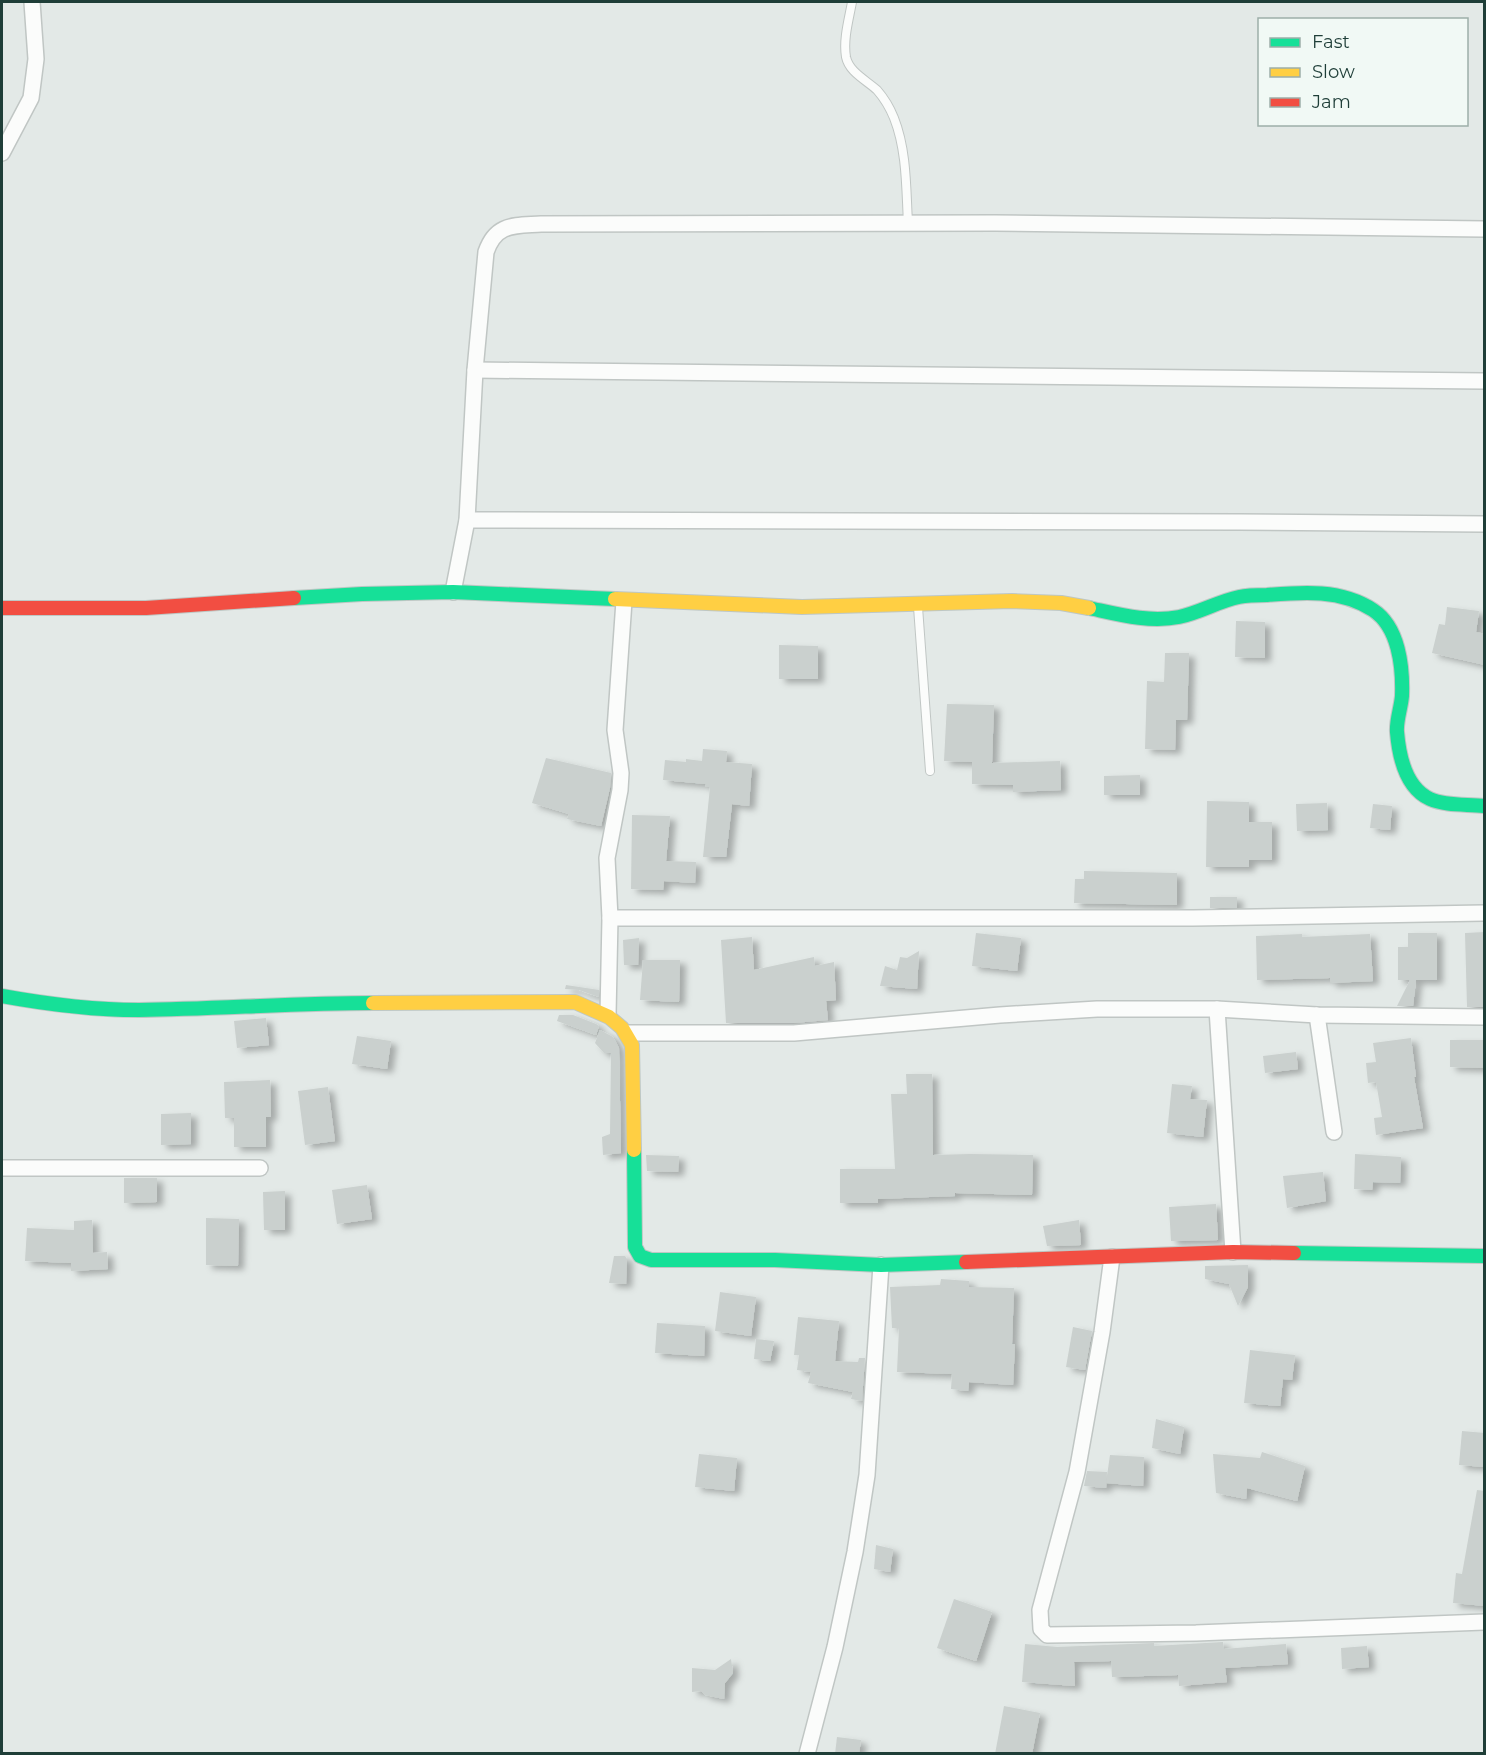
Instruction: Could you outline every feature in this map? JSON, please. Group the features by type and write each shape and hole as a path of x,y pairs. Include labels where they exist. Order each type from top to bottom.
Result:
{"street":[{"path":"2,153 31,98 36,59 32,2"},
{"path":"453,592 467,520 475,370 486,252 494,236 502,229 540,224 908,223 1485,229"},
{"path":"475,370 1485,381"},
{"path":"467,520 1203,521 1485,524"},
{"path":"2,608 146,608 362,594 453,592 802,608 1012,601 1061,603 1135,617 1159,619 1179,617 1239,597 1301,592 1327,594 1356,600 1375,611 1388,623 1395,639 1402,675 1402,698 1397,731 1403,765 1413,787 1428,798 1440,802 1485,806"},
{"path":"608,1015 610,918 607,858 620,790 621,773 615,730 624,601"},
{"path":"610,918 1169,918 1485,913"},
{"path":"2,996 41,1003 137,1011 300,1003 575,1002 608,1015 627,1033 632,1045 634,1062 635,1247 640,1256 659,1261 775,1260 881,1265 1233,1252 1485,1256"},
{"path":"627,1033 794,1033 1097,1009 1217,1009 1317,1015 1485,1017"},
{"path":"1217,1009 1233,1252"},
{"path":"1317,1015 1334,1132"},
{"path":"2,1168 260,1168"},
{"path":"1112,1257 1102,1332 1077,1472 1040,1610 1041,1629 1047,1635 1207,1633 1485,1622"},
{"path":"807,1754 835,1647 855,1552 865,1486 881,1265"}],"lane":[{"path":"852,2 845,44 847,58 850,68 885,99 894,118 904,162 908,223"},
{"path":"918,605 930,771"}],"building":[{"path":"1447,607 1479,611 1476,632 1485,634 1485,665 1432,653 1439,624 1445,625"},
{"path":"1236,621 1265,622 1265,658 1235,657"},
{"path":"779,645 818,646 818,679 779,679"},
{"path":"1165,653 1189,653 1187,720 1176,720 1175,750 1145,749 1147,681 1164,682"},
{"path":"947,704 994,705 992,763 1060,761 1061,790 1013,792 1013,785 972,784 972,762 944,761"},
{"path":"703,749 727,751 726,762 752,764 749,806 732,804 726,857 703,857 710,787 705,787 706,784 663,780 665,760 702,761"},
{"path":"546,758 611,773 601,826 567,819 569,814 532,803"},
{"path":"1140,775 1140,795 1104,795 1104,776"},
{"path":"1207,801 1249,802 1249,822 1272,822 1272,860 1249,860 1249,867 1206,867"},
{"path":"1327,803 1328,830 1297,831 1296,804"},
{"path":"1373,804 1392,806 1390,830 1370,828"},
{"path":"632,815 670,816 666,861 696,862 695,883 664,881 663,890 631,889"},
{"path":"1084,871 1177,873 1177,905 1074,903 1075,879 1084,879"},
{"path":"1210,897 1237,897 1237,908 1210,908"},
{"path":"1485,932 1485,1007 1467,1007 1465,933"},
{"path":"976,933 1021,938 1017,971 972,966"},
{"path":"1408,933 1437,933 1437,980 1416,980 1413,1006 1397,1006 1410,980 1398,980 1398,947 1408,947"},
{"path":"1302,934 1302,937 1370,934 1373,981 1330,983 1330,978 1257,980 1256,936"},
{"path":"752,937 754,970 814,957 815,966 834,962 836,1000 826,1001 828,1020 794,1023 726,1023 721,940"},
{"path":"639,938 638,965 624,965 623,940"},
{"path":"919,951 917,989 880,986 885,966 897,970 900,957 907,958"},
{"path":"643,960 680,960 679,1002 640,1000"},
{"path":"566,985 599,990 599,997 579,990 565,989"},
{"path":"559,1015 573,1015 596,1024 599,1026 596,1035 557,1021"},
{"path":"266,1018 269,1045 237,1048 234,1021"},
{"path":"600,1030 613,1037 619,1048 621,1153 603,1155 602,1137 610,1134 611,1053 604,1053 595,1043"},
{"path":"357,1036 391,1041 387,1069 352,1064"},
{"path":"1411,1038 1416,1077 1414,1077 1423,1128 1376,1135 1374,1118 1382,1117 1376,1082 1368,1083 1366,1063 1376,1062 1373,1043"},
{"path":"1450,1040 1485,1040 1485,1068 1450,1067"},
{"path":"1296,1052 1298,1069 1265,1073 1263,1056"},
{"path":"906,1074 932,1074 933,1155 1033,1155 1032,1195 955,1193 955,1196 878,1199 878,1203 840,1203 840,1169 895,1169 891,1094 907,1094"},
{"path":"270,1080 271,1117 266,1117 266,1147 234,1147 234,1118 225,1118 224,1082"},
{"path":"1172,1084 1192,1086 1190,1099 1207,1100 1203,1137 1167,1133"},
{"path":"328,1087 335,1141 305,1145 298,1091"},
{"path":"191,1113 191,1144 161,1145 161,1114"},
{"path":"1355,1154 1401,1157 1400,1183 1373,1182 1372,1190 1354,1189"},
{"path":"646,1155 679,1156 678,1172 647,1171"},
{"path":"1323,1172 1326,1201 1287,1208 1283,1176"},
{"path":"124,1178 157,1178 157,1202 124,1203"},
{"path":"367,1185 372,1219 337,1224 332,1190"},
{"path":"285,1191 285,1230 264,1230 263,1192"},
{"path":"1216,1204 1218,1240 1171,1241 1169,1207"},
{"path":"206,1218 239,1219 238,1266 206,1265"},
{"path":"92,1220 93,1253 107,1252 108,1269 71,1271 71,1263 25,1261 27,1228 74,1230 74,1221"},
{"path":"1079,1220 1081,1245 1047,1246 1043,1226"},
{"path":"614,1256 625,1256 627,1259 626,1284 609,1283"},
{"path":"1248,1265 1248,1287 1238,1306 1229,1284 1205,1279 1205,1266"},
{"path":"941,1279 969,1281 969,1287 1014,1288 1013,1385 969,1382 968,1391 951,1389 952,1374 897,1372 899,1328 892,1328 890,1287 940,1285"},
{"path":"720,1292 756,1297 751,1336 715,1331"},
{"path":"798,1317 839,1321 835,1361 858,1362 859,1358 865,1358 862,1401 851,1399 853,1392 808,1383 811,1372 797,1370 799,1355 794,1355"},
{"path":"657,1323 705,1326 704,1356 655,1353"},
{"path":"1073,1327 1092,1331 1085,1370 1066,1367"},
{"path":"756,1339 774,1341 770,1361 754,1359"},
{"path":"1250,1350 1295,1355 1292,1380 1283,1379 1280,1406 1244,1403"},
{"path":"1156,1419 1184,1427 1180,1454 1152,1448"},
{"path":"1462,1431 1485,1433 1485,1467 1459,1465"},
{"path":"1262,1452 1305,1466 1297,1501 1247,1488 1246,1499 1216,1493 1213,1454 1260,1458"},
{"path":"699,1454 737,1458 734,1491 695,1487"},
{"path":"1110,1455 1144,1457 1143,1486 1106,1483"},
{"path":"1087,1471 1107,1472 1106,1488 1084,1486"},
{"path":"1477,1490 1485,1491 1485,1606 1453,1603 1456,1573 1462,1574"},
{"path":"876,1545 893,1549 890,1572 874,1569"},
{"path":"954,1599 992,1612 976,1661 937,1648"},
{"path":"1223,1642 1224,1649 1286,1644 1288,1664 1225,1668 1227,1682 1179,1686 1178,1675 1112,1677 1111,1661 1074,1662 1075,1686 1022,1682 1025,1644 1057,1647 1154,1643 1154,1646"},
{"path":"1367,1646 1369,1667 1342,1669 1341,1648"},
{"path":"731,1659 733,1673 725,1683 724,1699 705,1695 701,1691 692,1692 692,1668 715,1670"},
{"path":"1004,1706 1040,1713 1032,1754 995,1754"},
{"path":"837,1737 861,1740 859,1754 835,1754"}],"traffic: fast":[{"path":"294,598 453,592 615,599"},
{"path":"1089,608 1133,617 1168,619 1249,595 1321,594 1335,595 1361,603 1382,617 1398,648 1402,696 1397,732 1402,761 1410,779 1415,787 1430,799 1450,804 1484,806"},
{"path":"2,996 70,1006 122,1010 373,1003"},
{"path":"634,1150 635,1247 640,1256 651,1260 775,1260 881,1265 966,1262"},
{"path":"1294,1253 1484,1256"}],"traffic: slow":[{"path":"615,599 802,607 1012,601 1061,603 1089,608"},
{"path":"373,1003 575,1002 609,1017 622,1028 632,1045 634,1150"}],"traffic: jam":[{"path":"2,608 146,608 294,598"},
{"path":"966,1262 1233,1252 1294,1253"}]}
